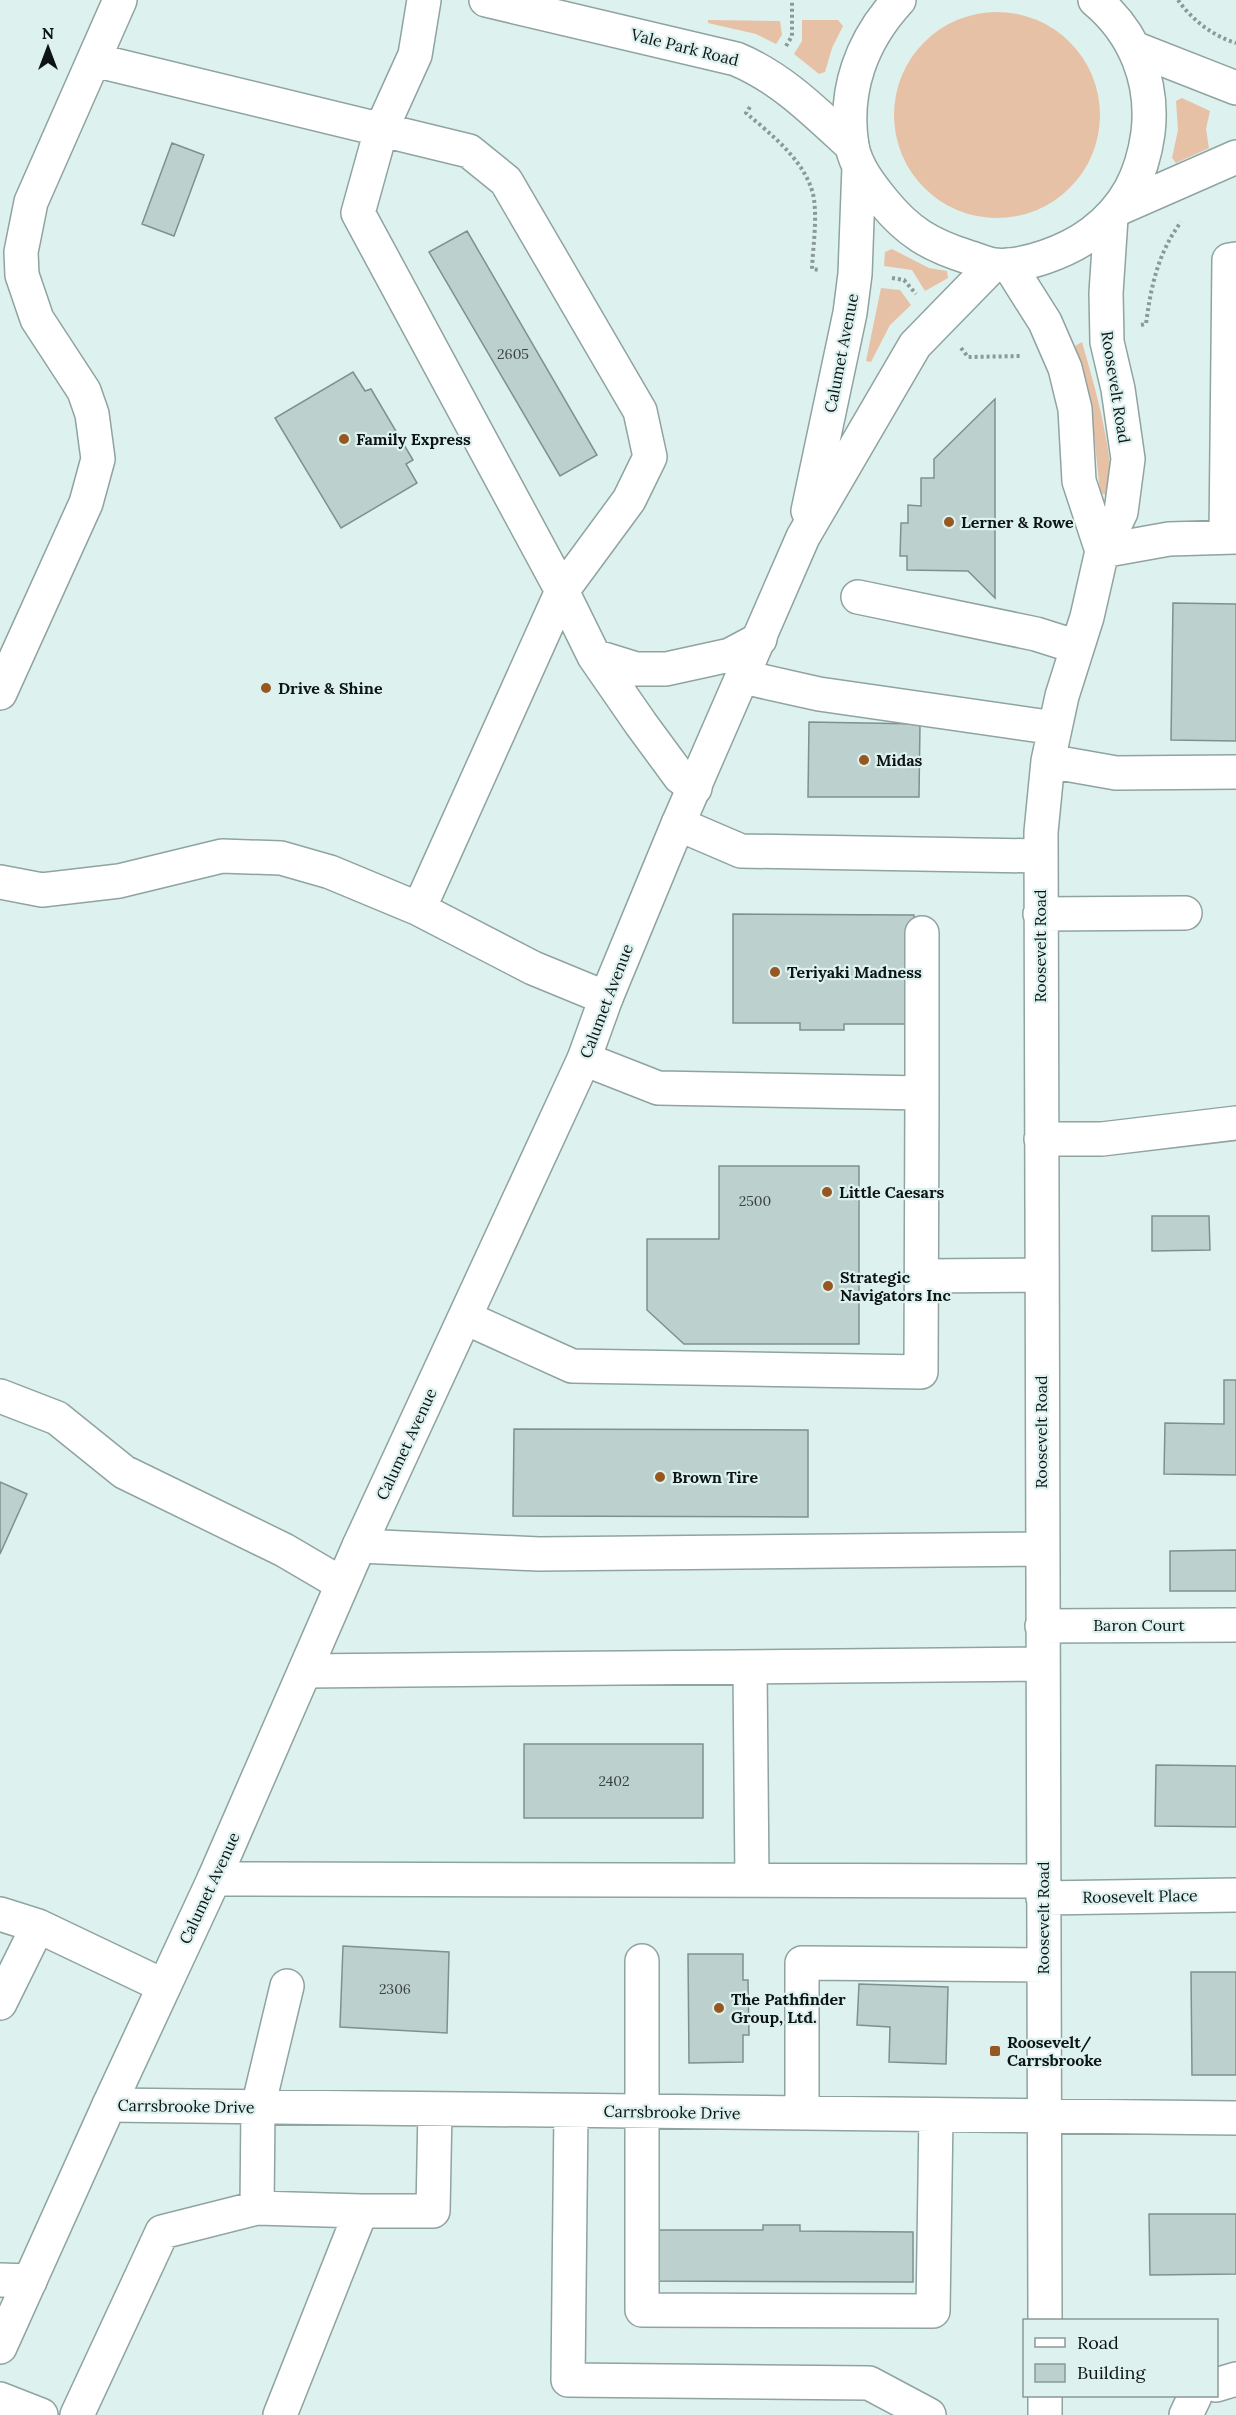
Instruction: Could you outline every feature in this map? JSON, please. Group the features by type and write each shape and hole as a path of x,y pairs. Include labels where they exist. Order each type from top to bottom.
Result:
{"street":[{"path":"2,682 86,503 98,459 94,425 84,391 37,319 22,275 21,252 31,202 120,0"},
{"path":"424,0 414,56 381,130 358,213 562,591 594,656 680,777 695,788"},
{"name":"Vale Park Road","path":"486,0 736,59 769,75 806,104 855,156 889,208 922,239 942,249 1001,265"},
{"name":"Vale Park Road","path":"492,1 531,0"},
{"name":"Calumet Avenue","path":"803,537 850,313 855,274 855,156 851,92 855,73 874,31 899,0"},
{"path":"1095,0 1132,43 1236,88"},
{"path":"1115,213 1140,168 1148,127 1148,96 1143,69 1132,43 1125,0"},
{"path":"94,60 468,151 506,181 640,411 650,457 629,500 562,591 419,909"},
{"path":"1236,157 1115,213 1085,238 1065,249 1046,257 1001,265 1046,322 1065,368 1075,409 1079,481 1102,551 1169,539 1231,537 1229,260 1236,259"},
{"name":"Roosevelt Road","path":"1045,2319 1040,856 1043,800 1055,728 1092,596 1102,551 1121,512 1128,459 1106,334 1115,213"},
{"name":"Calumet Avenue","path":"0,2347 15,2281 109,2105 214,1879 359,1546 584,1059 606,998 678,824 803,537 915,345 1001,265"},
{"path":"858,597 1036,634 1077,647"},
{"path":"594,656 636,669 666,669 730,655 760,639"},
{"path":"743,677 819,694 1055,728"},
{"path":"1048,761 1116,772 1236,772"},
{"path":"678,824 741,851 1040,856"},
{"path":"0,882 42,890 119,881 222,856 281,858 330,872 419,909 533,968 606,998"},
{"path":"1040,914 1185,913"},
{"path":"466,1318 572,1366 921,1372 922,933"},
{"path":"584,1059 658,1088 922,1093"},
{"path":"1041,1139 1102,1139 1236,1123"},
{"path":"923,1276 1041,1275"},
{"path":"0,1396 57,1418 124,1473 284,1550 342,1584"},
{"path":"359,1546 539,1554 1042,1549"},
{"name":"Baron Court","path":"1042,1626 1236,1625"},
{"path":"305,1671 1042,1664"},
{"path":"750,1668 752,1880"},
{"name":"Roosevelt Place","path":"214,1879 752,1880 1236,1895"},
{"path":"0,1914 38,1926 164,1986"},
{"path":"0,2003 38,1926"},
{"path":"642,1961 642,2310 933,2311 936,2115"},
{"path":"802,2113 802,1963 1044,1965"},
{"path":"257,2208 258,2107 287,1986"},
{"name":"Carrsbrooke Drive","path":"109,2105 1236,2118"},
{"path":"77,2415 162,2232 257,2208 433,2211 435,2109"},
{"path":"571,2111 568,2380 869,2384 929,2415"},
{"path":"279,2415 362,2211"},
{"path":"1218,2384 1236,2379"},
{"path":"1045,2397 1045,2415"},
{"path":"1186,2415 1195,2397"},
{"path":"0,2398 41,2415"}],"path":[{"path":"783,51 792,36 792,0"},
{"path":"1178,0 1185,10 1204,27 1236,43"},
{"path":"755,98 746,113 769,133 803,170 814,198 815,232 812,269 826,270"},
{"path":"1138,325 1146,324 1150,296 1162,253 1182,221"},
{"path":"882,277 904,280 920,298"},
{"path":"955,341 968,357 1028,356"}],"shaded area":[{"path":"987,12 1007,12 1037,19 1063,35 1077,49 1093,75 1100,115 1093,155 1077,181 1063,195 1037,211 1007,218 987,218 957,211 931,195 917,181 901,155 894,125 894,105 901,75 917,49 931,35 957,19"},
{"path":"708,20 780,21 782,35 776,44 756,34 708,23"},
{"path":"802,20 838,20 843,26 832,48 825,72 819,74 794,54 802,41"},
{"path":"1182,98 1210,111 1206,129 1209,148 1176,163 1172,158 1178,130 1176,101"},
{"path":"892,249 929,268 947,271 948,278 925,291 912,270 884,266 885,252"},
{"path":"881,288 900,290 911,305 890,325 871,362 866,361"},
{"path":"1082,342 1097,397 1108,452 1112,490 1107,496 1100,492 1091,405 1075,346"}],"building":[{"path":"172,143 204,155 174,236 142,224"},
{"path":"467,231 597,455 560,476 429,252"},
{"name":"Family Express","path":"353,372 365,391 371,389 413,460 406,464 417,483 341,528 275,418"},
{"path":"995,399 995,598 968,571 907,570 907,556 900,556 901,523 908,523 908,505 921,506 921,478 934,478 934,459"},
{"path":"1173,603 1236,604 1236,741 1171,740"},
{"name":"Midas","path":"809,722 920,724 919,797 808,797"},
{"path":"733,914 914,915 913,1024 844,1024 844,1030 800,1030 800,1023 733,1023"},
{"path":"719,1166 859,1166 859,1344 684,1344 647,1310 647,1239 719,1239"},
{"path":"1152,1216 1209,1216 1210,1250 1152,1251"},
{"path":"1224,1380 1236,1380 1236,1475 1164,1474 1165,1423 1224,1424"},
{"path":"514,1429 808,1430 808,1517 513,1516"},
{"path":"0,1482 27,1494 0,1554"},
{"path":"1236,1550 1236,1591 1170,1591 1170,1551"},
{"path":"524,1744 703,1744 703,1818 524,1818"},
{"path":"1156,1765 1236,1766 1236,1827 1155,1826"},
{"path":"343,1946 449,1952 447,2033 340,2027"},
{"name":"The Pathfinder Group, Ltd.","path":"688,1954 743,1954 743,1980 748,1980 749,2035 743,2035 743,2062 689,2063"},
{"path":"1191,1972 1236,1972 1236,2075 1192,2075"},
{"path":"859,1984 948,1987 946,2064 889,2062 890,2027 857,2025"},
{"path":"1149,2214 1236,2214 1236,2274 1150,2275"},
{"path":"763,2225 800,2225 800,2231 913,2232 913,2282 652,2281 652,2230 763,2230"}],"place":[{"name":"Family Express","path":"344,439"},
{"name":"Lerner & Rowe","path":"949,522"},
{"name":"Drive & Shine","path":"266,688"},
{"name":"Midas","path":"864,760"},
{"name":"Teriyaki Madness","path":"775,972"},
{"name":"Little Caesars","path":"827,1192"},
{"name":"Strategic Navigators Inc","path":"828,1286"},
{"name":"Brown Tire","path":"660,1477"},
{"name":"The Pathfinder Group, Ltd.","path":"719,2008"},
{"name":"Roosevelt/ Carrsbrooke","path":"995,2051"}]}
